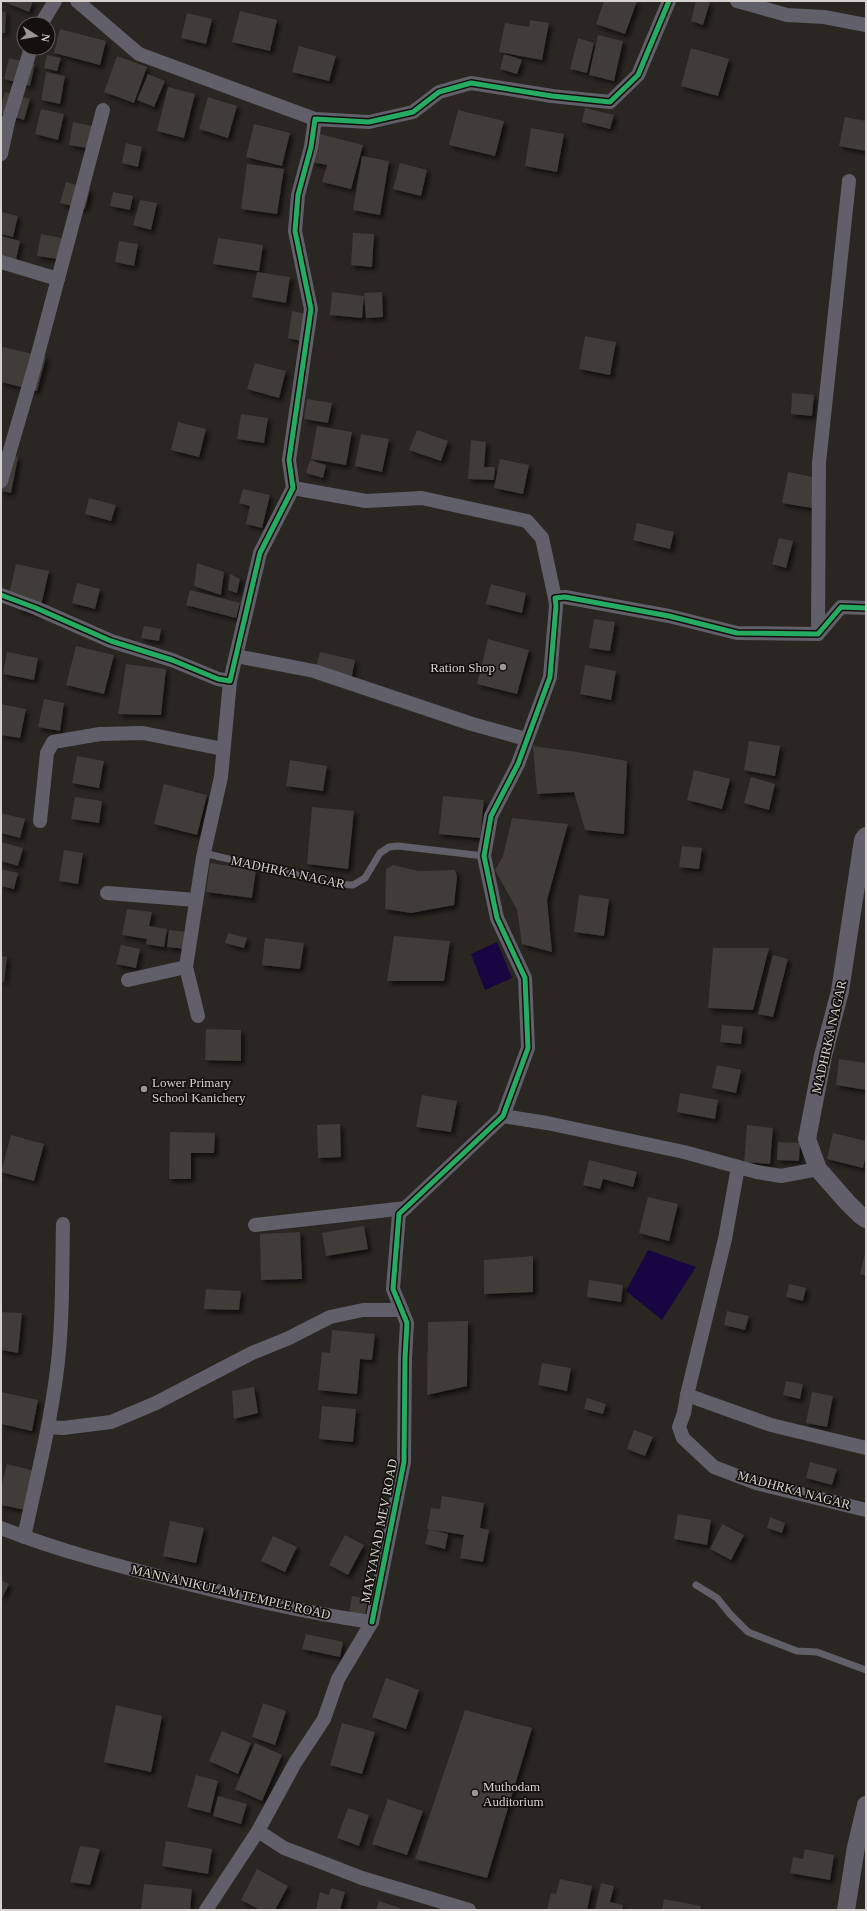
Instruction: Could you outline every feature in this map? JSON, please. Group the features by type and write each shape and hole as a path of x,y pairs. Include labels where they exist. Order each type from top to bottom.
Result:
{"street":[{"path":"46,16 55,1"},
{"path":"77,1 139,54 315,119 369,122 413,112 440,92 471,83 552,96 610,102 638,75 669,1"},
{"path":"737,1 787,15 824,17 866,25"},
{"path":"1,154 8,122 29,56"},
{"path":"1,481 58,279 102,110"},
{"path":"198,1016 186,967 203,855 221,777 230,681 260,553 293,488 289,460 311,309 295,232 298,196 311,147 315,119"},
{"path":"818,634 819,462 849,181"},
{"path":"1,262 58,279"},
{"path":"293,488 366,501 422,498 528,521 542,538 555,602 550,677 518,764 491,816 484,856"},
{"path":"1,595 36,608 111,641 172,660 218,679 230,681"},
{"path":"555,602 565,597 669,616 737,633 818,634"},
{"path":"818,634 841,607 866,608"},
{"path":"236,656 314,671 472,724 526,740"},
{"path":"40,821 47,753 53,742 100,734 143,733 223,749"},
{"name":"MADHRKA NAGAR","path":"865,838 840,991 823,1056 808,1139 818,1169 851,1206 866,1219"},
{"name":"MAYYANAD MEV ROAD","path":"372,1622 404,1462 405,1358 407,1323 393,1289 399,1214 503,1116 528,1048 525,978 497,918 484,856"},
{"path":"107,893 196,900"},
{"path":"128,980 186,967"},
{"path":"503,1116 547,1123 684,1152 738,1167 781,1176 818,1169"},
{"name":"MADHRKA NAGAR","path":"738,1167 725,1239 687,1395 684,1413 679,1427 683,1438 714,1467 756,1483 866,1510"},
{"path":"255,1225 406,1208"},
{"path":"24,1537 48,1427 57,1370 62,1288 63,1224"},
{"path":"48,1427 63,1428 111,1422 156,1403 252,1353 289,1338 330,1317 363,1310 402,1310"},
{"path":"687,1395 771,1425 866,1448"},
{"name":"MANNANIKULAM TEMPLE ROAD","path":"1,1528 84,1557 230,1594 325,1615 372,1622"},
{"path":"206,1910 258,1831 295,1763 324,1719 338,1680 372,1622"},
{"path":"846,1910 861,1848 866,1805"},
{"path":"258,1831 284,1848 313,1860 362,1878 469,1910"}],"lane":[{"name":"MADHRKA NAGAR","path":"203,855 336,884 353,886 365,878 380,853 389,847 398,846 484,856"},
{"path":"696,1585 717,1598 748,1632 797,1651 817,1652 866,1670"}],"shaded area":[{"path":"497,942 512,978 485,990 471,954"},
{"path":"648,1250 696,1267 662,1320 626,1291"}],"building":[{"path":"2,1 33,1 29,12"},
{"path":"604,1 637,1 625,34 596,24"},
{"path":"696,1 710,2 703,25 691,21"},
{"path":"1,11 6,12 5,33 1,33"},
{"path":"240,11 277,20 270,51 232,42"},
{"path":"187,13 212,19 206,44 181,38"},
{"path":"530,20 549,23 542,60 499,52 505,23 529,27"},
{"path":"60,29 106,41 100,65 56,54 56,45"},
{"path":"598,35 623,41 614,81 589,75"},
{"path":"578,38 594,43 587,73 570,69"},
{"path":"299,46 336,56 329,81 292,72"},
{"path":"691,48 729,59 718,96 681,86"},
{"path":"504,54 522,60 517,74 500,69"},
{"path":"47,56 61,58 57,71 44,68"},
{"path":"117,56 147,67 134,103 104,92"},
{"path":"9,58 35,64 30,86 4,79"},
{"path":"46,72 65,76 60,104 41,100"},
{"path":"148,74 165,81 154,107 137,100"},
{"path":"168,87 195,94 184,138 157,131"},
{"path":"5,92 30,99 24,120 1,113 1,106"},
{"path":"208,97 237,106 228,138 199,129"},
{"path":"585,108 614,115 610,129 582,122"},
{"path":"41,109 64,114 58,140 35,134"},
{"path":"458,110 504,121 495,156 449,145"},
{"path":"845,117 866,121 866,151 839,146"},
{"path":"73,122 97,127 93,149 69,145"},
{"path":"254,124 290,133 282,166 246,157"},
{"path":"531,128 564,134 557,172 525,166"},
{"path":"320,134 363,145 351,189 322,182 327,165 312,162"},
{"path":"126,143 142,147 138,167 122,163"},
{"path":"362,156 389,161 380,215 353,210"},
{"path":"400,163 427,170 421,196 393,189"},
{"path":"247,164 284,169 277,214 241,209"},
{"path":"66,182 90,189 85,209 60,203"},
{"path":"113,192 133,196 130,210 110,206"},
{"path":"140,200 157,203 151,230 133,225"},
{"path":"1,212 18,216 13,237 1,234"},
{"path":"353,233 374,234 372,267 351,265"},
{"path":"41,234 62,238 58,259 37,256"},
{"path":"1,236 20,241 16,260 1,256"},
{"path":"218,238 263,245 259,271 213,264"},
{"path":"119,241 138,244 134,266 115,262"},
{"path":"257,272 290,277 286,303 252,297"},
{"path":"332,292 364,296 362,318 330,315"},
{"path":"382,292 383,317 366,318 364,293"},
{"path":"292,311 306,314 301,341 288,338"},
{"path":"585,336 616,342 610,375 579,369"},
{"path":"3,347 46,357 37,391 1,382 1,355"},
{"path":"255,363 286,371 279,398 247,389"},
{"path":"792,393 814,395 812,416 791,414"},
{"path":"307,399 332,403 328,423 304,419"},
{"path":"241,414 268,418 264,443 237,439"},
{"path":"178,422 206,429 199,457 171,450"},
{"path":"317,426 352,432 346,465 311,459"},
{"path":"417,430 448,441 441,461 409,450"},
{"path":"361,434 389,439 382,472 355,466"},
{"path":"471,440 486,442 484,467 495,467 494,480 468,479"},
{"path":"1,454 18,457 11,493 1,491"},
{"path":"500,459 529,465 523,494 494,488"},
{"path":"310,460 326,465 323,478 306,473"},
{"path":"788,472 818,478 812,508 782,503"},
{"path":"243,489 270,495 262,528 246,524 250,506 239,503"},
{"path":"89,498 116,505 111,521 85,514"},
{"path":"637,523 674,532 670,549 633,540"},
{"path":"779,538 793,541 786,568 772,564"},
{"path":"197,563 224,572 221,595 194,586"},
{"path":"16,564 49,571 39,614 18,609 20,598 9,595"},
{"path":"230,574 240,579 237,593 228,590"},
{"path":"77,583 100,589 95,609 72,603"},
{"path":"491,584 526,593 522,613 486,604"},
{"path":"190,590 240,603 236,618 186,605"},
{"path":"594,619 615,622 610,651 589,648"},
{"path":"144,626 161,629 159,641 141,638"},
{"name":"Ration Shop","path":"488,639 529,650 517,694 477,684"},
{"path":"76,646 114,655 104,694 66,685"},
{"path":"7,652 38,658 34,680 3,674"},
{"path":"320,652 355,660 351,680 315,672"},
{"path":"126,664 166,669 161,715 118,714"},
{"path":"585,665 616,671 611,700 580,694"},
{"path":"44,699 64,703 60,731 38,727"},
{"path":"1,704 26,709 20,738 1,735"},
{"path":"749,741 780,746 775,776 744,770"},
{"path":"533,746 627,761 624,834 585,830 574,792 537,794"},
{"path":"77,756 104,761 99,788 72,783"},
{"path":"290,760 327,766 323,791 286,786"},
{"path":"694,770 730,779 722,809 687,800"},
{"path":"751,777 775,784 769,810 744,803"},
{"path":"164,784 207,795 197,835 154,824"},
{"path":"443,796 484,800 480,838 439,834"},
{"path":"75,797 102,801 99,823 71,819"},
{"path":"312,807 354,811 348,869 307,864"},
{"path":"1,813 25,819 20,838 1,833"},
{"path":"512,818 568,824 547,900 552,952 522,944 517,910 495,870 503,856"},
{"path":"1,842 23,848 18,866 1,861"},
{"path":"682,846 702,848 699,869 679,867"},
{"path":"64,850 83,853 78,884 59,881"},
{"path":"210,863 256,870 252,898 206,892"},
{"path":"393,865 418,871 455,870 457,877 454,905 411,913 385,909 386,869"},
{"path":"1,869 18,873 14,889 1,886"},
{"path":"579,895 609,899 604,936 574,932"},
{"path":"127,909 152,912 149,926 167,929 164,947 146,944 147,939 122,935"},
{"path":"169,930 188,932 186,949 167,947"},
{"path":"228,933 247,938 244,948 225,943"},
{"path":"394,936 450,941 444,981 387,981"},
{"path":"265,938 304,943 300,969 262,965"},
{"path":"121,945 140,949 136,968 116,964"},
{"path":"713,948 769,948 753,1010 708,1008"},
{"path":"773,955 788,959 773,1017 758,1014"},
{"path":"1,956 7,957 4,982 1,982"},
{"path":"722,1025 743,1027 741,1044 720,1042"},
{"path":"206,1029 241,1030 241,1061 205,1060"},
{"path":"839,1059 866,1063 866,1090 836,1085"},
{"path":"717,1065 741,1070 736,1093 712,1088"},
{"path":"680,1093 718,1100 715,1119 677,1112"},
{"path":"422,1095 457,1101 451,1132 416,1127"},
{"path":"340,1124 341,1157 318,1158 317,1125"},
{"path":"747,1125 773,1128 770,1164 744,1162"},
{"path":"170,1132 215,1133 214,1153 191,1153 191,1179 169,1179"},
{"path":"833,1133 866,1141 866,1154 863,1168 827,1159"},
{"path":"11,1135 44,1144 34,1181 1,1172"},
{"path":"778,1142 800,1143 799,1161 777,1160"},
{"path":"589,1160 637,1172 633,1187 603,1179 600,1189 583,1185"},
{"path":"648,1197 678,1204 669,1241 639,1233"},
{"path":"364,1226 368,1249 326,1256 322,1233"},
{"path":"300,1232 302,1279 261,1280 260,1234"},
{"path":"866,1253 866,1276 860,1274"},
{"path":"533,1256 533,1292 484,1294 484,1260"},
{"path":"589,1280 623,1285 621,1302 587,1297"},
{"path":"789,1284 806,1288 803,1301 786,1297"},
{"path":"206,1289 241,1291 239,1310 204,1309"},
{"path":"727,1311 749,1316 745,1330 724,1325"},
{"path":"1,1312 22,1313 18,1353 1,1350"},
{"path":"468,1321 467,1386 427,1395 428,1322"},
{"path":"332,1330 375,1334 372,1360 360,1359 357,1394 318,1390 322,1352 330,1353"},
{"path":"542,1363 571,1368 567,1391 538,1385"},
{"path":"786,1381 803,1384 800,1399 783,1395"},
{"path":"254,1387 258,1413 234,1419 232,1391"},
{"path":"1,1392 38,1400 32,1431 1,1424"},
{"path":"812,1392 833,1396 827,1427 806,1423"},
{"path":"587,1398 606,1404 603,1414 584,1409"},
{"path":"322,1406 356,1409 353,1442 319,1439"},
{"path":"634,1430 653,1437 645,1456 627,1449"},
{"path":"810,1462 837,1469 832,1485 806,1478"},
{"path":"7,1464 35,1471 25,1510 1,1505 1,1488"},
{"path":"442,1496 484,1503 480,1528 489,1530 483,1562 460,1558 464,1535 427,1529 431,1508 440,1509"},
{"path":"678,1514 711,1520 707,1545 674,1539"},
{"path":"770,1517 785,1523 782,1533 767,1528"},
{"path":"170,1521 204,1528 196,1563 163,1556"},
{"path":"722,1524 744,1535 731,1560 710,1549"},
{"path":"429,1529 448,1534 445,1549 425,1544"},
{"path":"345,1535 364,1545 348,1575 329,1565"},
{"path":"273,1536 297,1547 285,1572 261,1561"},
{"path":"1,1580 9,1584 1,1600"},
{"path":"352,1596 368,1599 365,1616 349,1613"},
{"path":"306,1634 343,1642 340,1657 302,1649"},
{"path":"386,1678 419,1690 406,1729 372,1717"},
{"path":"263,1703 286,1711 275,1745 252,1737"},
{"path":"116,1705 162,1716 151,1772 104,1762"},
{"name":"Muthodam Auditorium","path":"465,1710 532,1728 487,1878 415,1859"},
{"path":"342,1723 375,1732 362,1774 330,1765"},
{"path":"222,1731 251,1743 238,1774 209,1761"},
{"path":"255,1743 282,1755 262,1801 235,1789"},
{"path":"196,1775 218,1781 210,1813 187,1807"},
{"path":"218,1796 247,1804 241,1824 213,1816"},
{"path":"388,1799 423,1811 407,1855 372,1844"},
{"path":"348,1808 369,1815 359,1846 337,1838"},
{"path":"166,1841 212,1849 208,1874 162,1866"},
{"path":"80,1846 100,1849 90,1885 70,1882"},
{"path":"805,1849 834,1855 830,1880 790,1873 793,1857 803,1859"},
{"path":"257,1869 288,1886 275,1910 260,1910 241,1900"},
{"path":"560,1879 592,1886 587,1910 547,1910 551,1893 556,1894"},
{"path":"601,1883 614,1886 610,1902 623,1905 622,1910 595,1910"},
{"path":"144,1884 192,1889 190,1910 141,1910"},
{"path":"331,1888 345,1892 340,1910 316,1910 320,1892 329,1895"},
{"path":"664,1899 701,1906 700,1910 662,1910"},
{"path":"379,1901 400,1908 400,1910 376,1910"}],"cycle path":[{"path":"1,595 36,608 111,641 172,660 218,679 230,681 260,553 293,488 289,460 311,309 295,231 298,195 311,147 315,119 369,122 413,112 439,92 471,83 552,96 610,102 638,75 669,1"},
{"path":"372,1622 404,1462 405,1358 407,1323 393,1289 399,1214 503,1116 528,1048 525,978 497,918 484,856 491,816 518,764 550,677 556,606 555,598 565,597 669,616 737,633 818,634 841,607 866,608"}],"place":[{"name":"Ration Shop","path":"503,667"},
{"name":"Lower Primary School Kanichery","path":"144,1089"},
{"name":"Muthodam Auditorium","path":"475,1793"}]}
